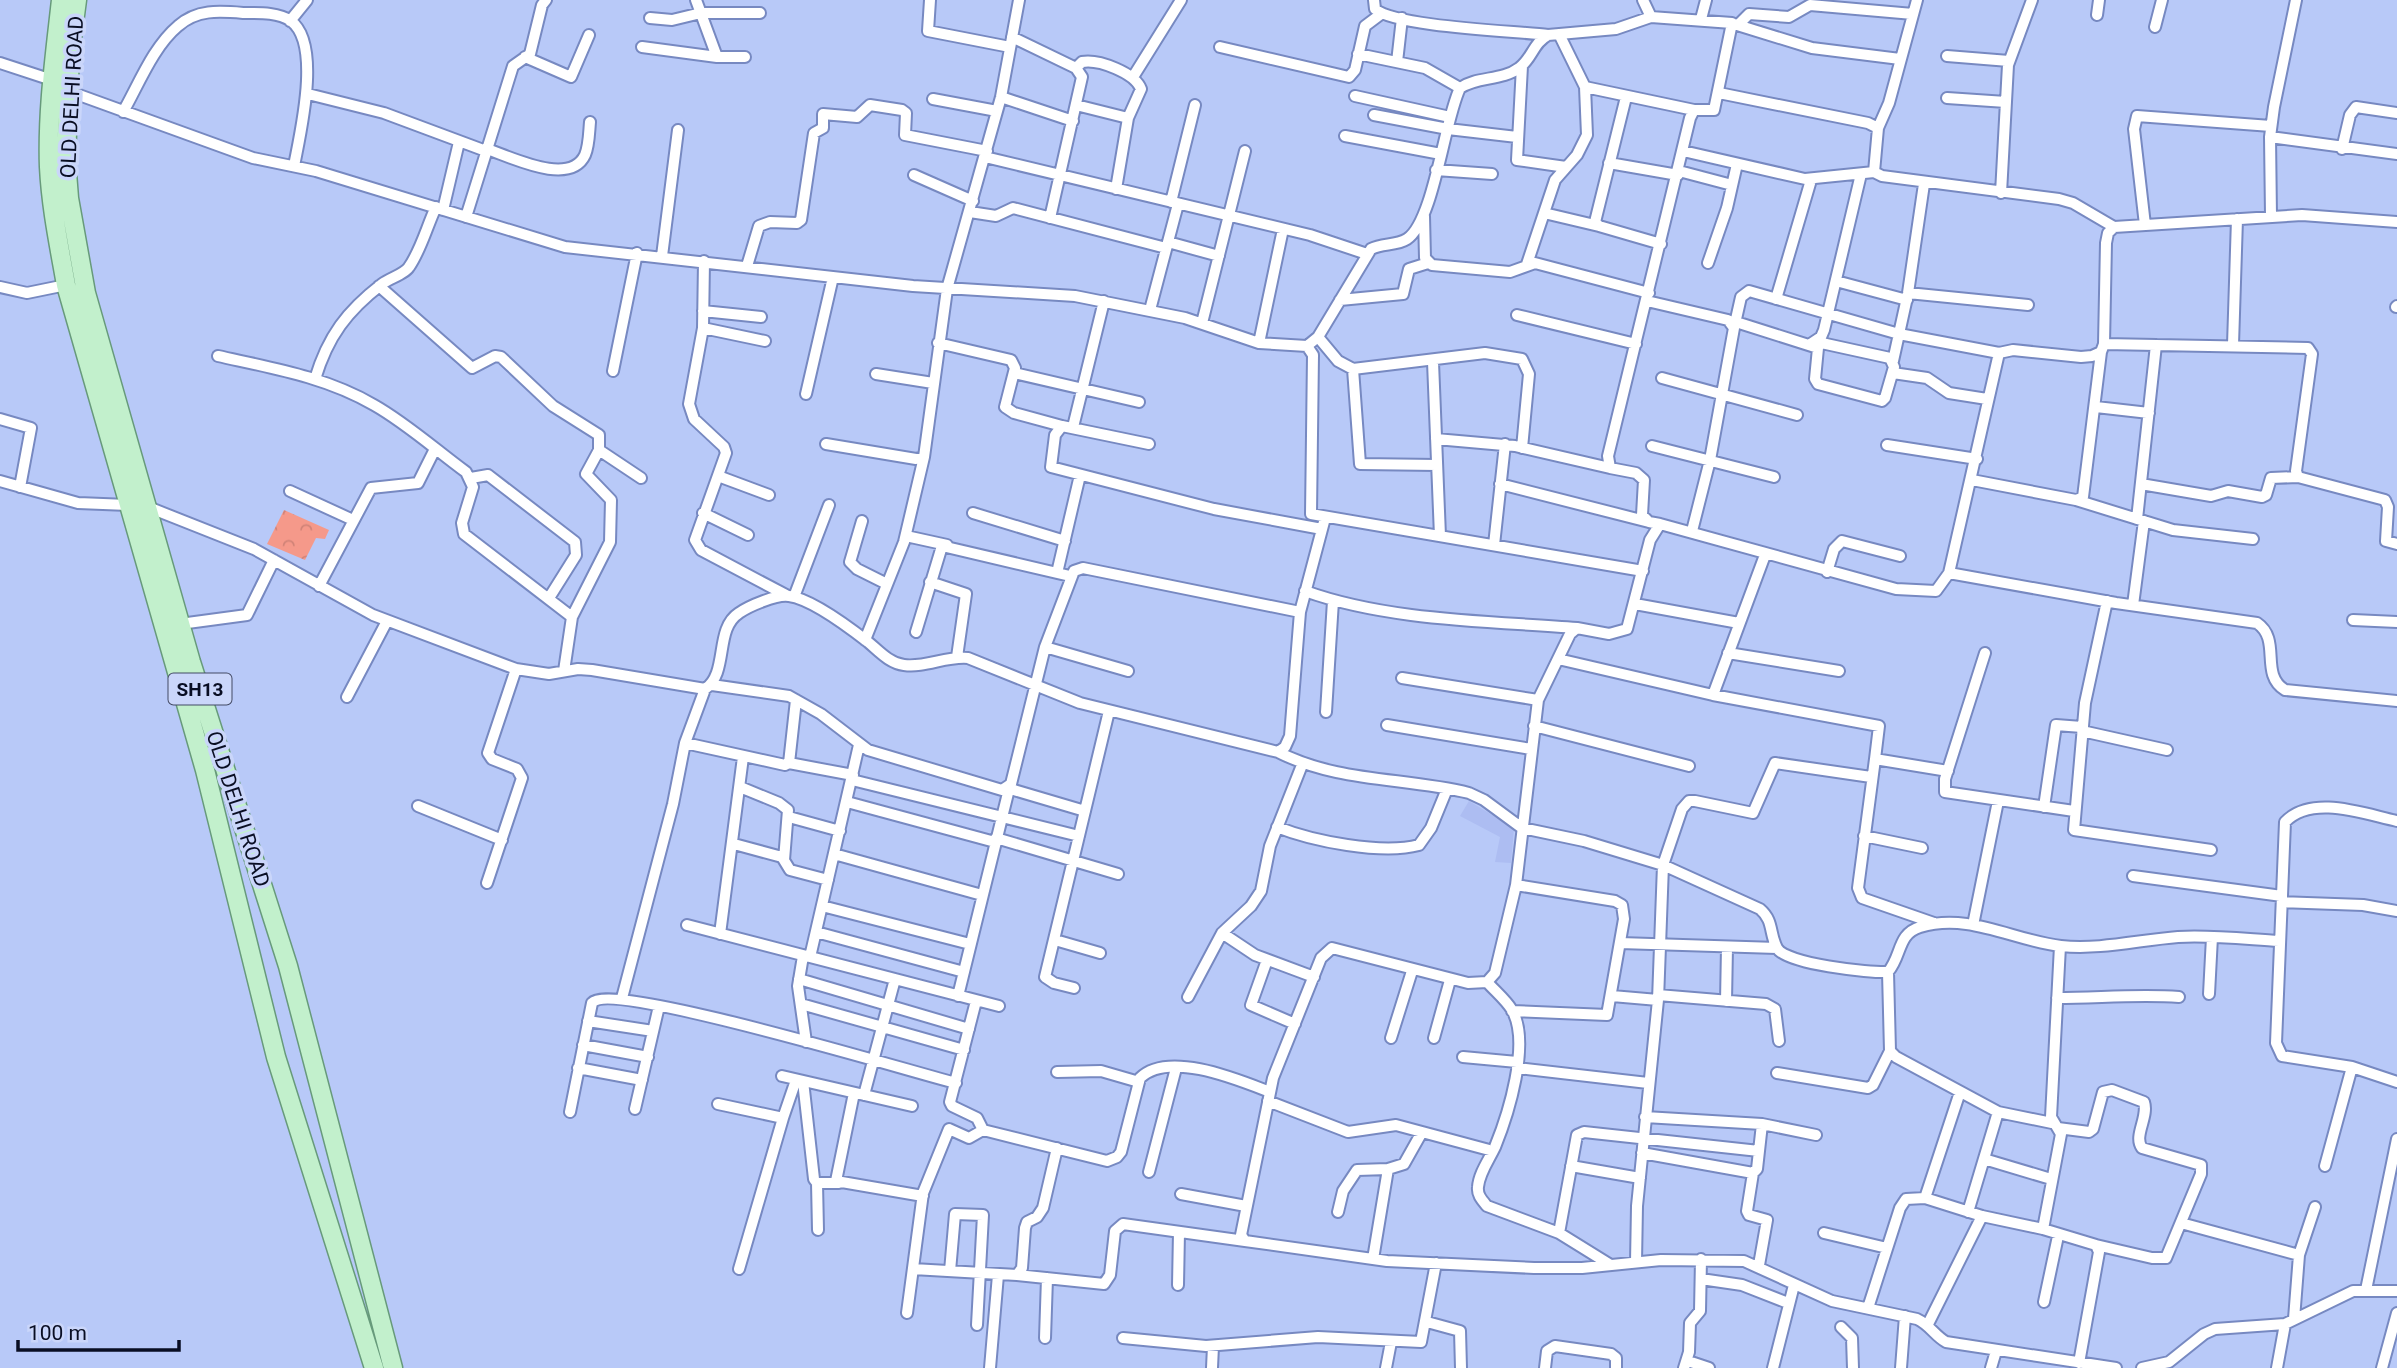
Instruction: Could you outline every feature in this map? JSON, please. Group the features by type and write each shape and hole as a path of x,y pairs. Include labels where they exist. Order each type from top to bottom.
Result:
{"main road":[{"name":"OLD DELHI ROAD","path":"61,0 52,80 51,197 66,285 205,771 276,1057 374,1368"},
{"name":"OLD DELHI ROAD","path":"77,0 68,91 66,160 74,235 86,293 180,624 292,979 393,1368"}],"street":[{"path":"290,21 307,0"},
{"path":"466,217 513,66 532,48 542,5 546,0"},
{"path":"696,0 717,57"},
{"path":"930,0 926,27 929,31 1011,42 1076,68 1082,77 1049,218"},
{"path":"866,640 906,536 924,457 947,289 997,111 1018,0"},
{"path":"1133,76 1181,0"},
{"path":"1374,0 1375,9 1381,14 1468,29 1554,34 1616,29 1651,17 1701,19 1735,24 1812,48 1900,59"},
{"path":"1643,0 1651,17"},
{"path":"1701,19 1706,0"},
{"path":"1874,172 1878,128 1889,103 1917,0"},
{"path":"2001,193 2009,61 2032,0"},
{"path":"2097,15 2099,0"},
{"path":"2155,27 2162,0"},
{"path":"2271,216 2271,131 2297,0"},
{"path":"1585,87 1694,110 1714,110 1735,24 1749,14 1783,18 1794,15 1804,6 1833,3 1913,14"},
{"path":"123,112 169,36 184,21 211,5 270,14 290,21 297,29 304,50 307,94 294,166"},
{"path":"650,18 678,20 701,13 760,13"},
{"path":"1220,47 1343,77 1353,75 1365,26 1381,14"},
{"path":"1397,62 1402,18"},
{"path":"68,91 253,158 294,166 565,247 947,289 1054,294 1150,310 1202,323 1259,343 1307,346 1318,337 1367,254 1378,245 1407,239 1424,213 1460,88 1468,82 1507,74 1522,66 1539,40 1554,34"},
{"path":"1527,264 1555,180 1583,145 1587,135 1585,87 1554,34"},
{"path":"525,57 571,77 589,35"},
{"path":"642,47 717,57 745,57"},
{"path":"1358,54 1433,71 1460,88"},
{"path":"1947,56 2009,61"},
{"path":"1076,68 1087,61 1133,76 1141,89 1128,118 1116,189"},
{"path":"0,63 52,80"},
{"path":"1522,66 1517,160 1566,167"},
{"path":"1719,93 1856,119 1878,128"},
{"path":"307,94 384,113 459,142 544,168 563,171 580,163 585,155 590,122"},
{"path":"1355,96 1450,117"},
{"path":"1000,97 1073,121"},
{"path":"1599,226 1594,216 1626,97"},
{"path":"1947,98 2006,102"},
{"path":"933,99 997,111"},
{"path":"1076,105 1128,118"},
{"path":"1150,310 1167,245 1195,105"},
{"path":"747,266 759,226 770,222 797,223 801,220 823,114 857,117 865,107 877,106 906,113 905,135 1332,241 1367,254"},
{"path":"2342,149 2350,115 2356,107 2397,113"},
{"path":"1611,468 1608,456 1694,110"},
{"path":"1374,115 1448,129 1517,137"},
{"path":"2145,225 2134,129 2137,116 2271,131 2342,149 2397,154"},
{"path":"662,256 678,131"},
{"path":"1345,136 1441,154"},
{"path":"315,379 324,348 335,330 379,286 409,268 439,208 459,142"},
{"path":"1202,323 1245,151"},
{"path":"1683,151 1811,180 1874,172 1924,184 2073,203 2114,227 2271,216 2335,216 2397,222"},
{"path":"1609,163 1678,173 1732,185"},
{"path":"1708,263 1737,164"},
{"path":"1436,170 1492,174"},
{"path":"1813,343 1828,316 1861,174"},
{"path":"914,175 971,207 996,216 1013,208 1219,256"},
{"path":"1776,299 1811,180"},
{"path":"1813,343 1818,348 1815,379 1818,384 1882,401 1888,393 1908,297 1924,184"},
{"path":"1424,213 1427,263"},
{"path":"1544,214 1661,244"},
{"path":"2233,345 2237,219"},
{"path":"2076,500 2083,497 2085,490 2102,348 2106,243 2108,233 2114,227"},
{"path":"1259,343 1283,229"},
{"path":"613,371 637,253"},
{"path":"704,261 703,328 690,404 694,419 724,447 725,460 695,533 701,550 790,596 866,640 890,661 904,666 957,657 968,658 1034,686 1109,711 1278,752 1302,765 1362,779 1447,789 1485,800 1522,828 1584,841 1663,865 1760,909 1770,920 1777,948 1784,955 1868,972 1888,972"},
{"path":"1340,300 1403,294 1409,269 1427,263 1500,272 1510,272 1527,264 1546,265 1728,320 1735,325 1884,356 1893,367 1927,378 1950,393 1987,399"},
{"path":"806,394 833,277"},
{"path":"1836,281 1908,297 2028,305"},
{"path":"0,287 27,293 66,285"},
{"path":"379,286 472,368 495,356 507,361 553,406 598,435 598,450 586,474 611,500 610,542 572,617 564,671"},
{"path":"1692,531 1710,460 1735,325 1744,292 1899,334 1999,353 2013,350 2081,357 2092,356 2102,348 2156,345 2308,348 2312,354 2296,471 2298,477"},
{"path":"1104,302 1084,388 1068,426 1055,435 1051,467 1214,509 1440,537 1643,571"},
{"path":"703,310 761,317"},
{"path":"1517,316 1636,344"},
{"path":"703,328 765,341"},
{"path":"1318,337 1338,361 1353,369 1433,362 1493,353 1522,359 1529,374 1522,448"},
{"path":"938,343 1011,360 1014,363 1014,373 1005,401 1008,411 1149,444"},
{"path":"2133,605 2141,520 2141,484 2156,345"},
{"path":"1307,346 1312,355 1309,507 1311,514 1324,523"},
{"path":"1500,484 1692,531 1765,555 1896,589 1936,591 1949,573 1999,353"},
{"path":"218,356 315,379 373,404 435,449 471,478 472,497 462,523 464,534 572,617"},
{"path":"1433,362 1440,537"},
{"path":"1353,369 1360,464 1437,465"},
{"path":"1014,373 1139,402"},
{"path":"876,374 933,383"},
{"path":"1662,378 1797,415"},
{"path":"2096,407 2148,413"},
{"path":"0,419 31,428 20,487"},
{"path":"1436,439 1505,444 1636,473 1644,480 1642,515 1654,523"},
{"path":"826,444 916,459 924,457"},
{"path":"1494,545 1505,444"},
{"path":"1887,445 1977,459"},
{"path":"1652,446 1774,477"},
{"path":"319,586 371,488 418,483 435,449"},
{"path":"598,450 641,478"},
{"path":"471,478 482,474 493,478 575,542 576,555 550,598"},
{"path":"1058,572 1080,475"},
{"path":"718,476 769,495"},
{"path":"2141,484 2211,496 2228,491 2262,497 2266,495 2271,478 2298,477 2385,500 2397,494"},
{"path":"1972,480 2076,500 2187,533 2253,539"},
{"path":"0,481 78,503 128,505"},
{"path":"290,491 354,520"},
{"path":"2385,500 2388,506 2386,541 2397,544"},
{"path":"790,596 829,505"},
{"path":"148,507 232,540 274,560 387,621 516,669 548,674 592,670 709,687 772,692 796,699 821,714 859,745 891,758 1085,811"},
{"path":"704,513 748,535"},
{"path":"973,513 1065,541"},
{"path":"862,522 850,562 857,569 887,584"},
{"path":"1278,752 1285,747 1290,736 1300,612 1324,523"},
{"path":"1305,591 1333,601 1476,621 1619,633 1627,629 1635,604 1654,523"},
{"path":"906,536 1070,576"},
{"path":"1827,572 1834,549 1842,541 1900,556"},
{"path":"916,632 939,549 947,545"},
{"path":"1713,695 1765,555"},
{"path":"180,624 247,615 274,560"},
{"path":"958,996 1034,686 1070,576 1083,568 1300,612"},
{"path":"1949,573 2107,601 2257,622 2266,628 2270,639 2272,676 2276,685 2285,690 2397,701"},
{"path":"930,582 966,594 957,657"},
{"path":"622,998 673,804 685,743 709,687 731,619 746,609 790,596"},
{"path":"1326,712 1333,601"},
{"path":"2107,601 2082,729 2073,826 2078,832 2211,850"},
{"path":"1635,604 1740,623"},
{"path":"2353,620 2397,622"},
{"path":"347,697 387,621"},
{"path":"1245,1241 1241,1235 1269,1096 1321,958 1332,948 1340,947 1412,971 1450,980 1487,982 1495,973 1516,884 1538,699 1570,634 1577,628"},
{"path":"1045,647 1128,671"},
{"path":"1728,653 1839,671"},
{"path":"1984,653 1948,771 1945,792 2074,811"},
{"path":"1558,659 1713,695 1879,726 1859,894 1937,924"},
{"path":"487,883 521,773 492,760 488,752 516,669"},
{"path":"1402,677 1538,699"},
{"path":"789,763 796,699"},
{"path":"1074,988 1054,983 1045,977 1109,711"},
{"path":"1387,724 1531,749"},
{"path":"2044,807 2056,725 2167,750"},
{"path":"1534,726 1689,766"},
{"path":"685,743 778,765 789,763 853,777 1079,836"},
{"path":"806,1042 799,979 816,932 859,745"},
{"path":"720,934 734,844 743,757"},
{"path":"1875,760 1948,771"},
{"path":"1636,1262 1636,1219 1658,998 1663,865 1685,804 1695,801 1753,813 1775,763 1871,777"},
{"path":"1188,997 1222,933 1256,900 1277,827 1302,765"},
{"path":"740,787 785,806 789,817 784,860 787,869 828,880"},
{"path":"1277,827 1310,839 1383,847 1411,847 1419,845 1431,828 1447,789"},
{"path":"1973,925 1998,801"},
{"path":"847,802 1074,858 1118,874"},
{"path":"418,806 502,840"},
{"path":"2397,821 2322,807 2294,813 2285,822 2282,835 2277,1049 2282,1056 2290,1059 2352,1067 2397,1082"},
{"path":"789,817 840,831"},
{"path":"1864,836 1922,848"},
{"path":"734,844 784,860"},
{"path":"834,854 982,895"},
{"path":"2133,876 2282,899 2364,905 2397,911"},
{"path":"1512,1011 1607,1014 1624,911 1615,901 1516,884"},
{"path":"822,906 970,944"},
{"path":"1777,1073 1868,1088 1873,1085 1890,1051 1888,972 1894,965 1903,939 1911,931 1937,924 1973,925 2060,946 2212,937 2279,941"},
{"path":"687,925 999,1006"},
{"path":"816,932 964,972"},
{"path":"1222,933 1267,960 1314,977"},
{"path":"2208,994 2212,937"},
{"path":"1055,940 1100,953"},
{"path":"1620,943 1777,948"},
{"path":"2043,1229 2060,1134 2055,1125 2060,946"},
{"path":"1726,1001 1727,947"},
{"path":"1267,960 1251,1005 1296,1024"},
{"path":"1391,1038 1412,971"},
{"path":"799,979 969,1029"},
{"path":"839,1183 835,1177 859,1094 873,1061 895,979"},
{"path":"1434,1038 1450,980"},
{"path":"1487,982 1512,1011 1517,1026 1517,1065 1507,1114 1479,1179 1477,1189 1480,1198 1487,1206 1559,1233 1609,1264"},
{"path":"2057,998 2113,998 2134,994 2179,997"},
{"path":"1612,996 1726,1001 1772,1006 1775,1009 1779,1041"},
{"path":"570,1112 595,999 622,998 714,1017 956,1083"},
{"path":"976,1001 952,1106 978,1118 984,1130"},
{"path":"800,1004 964,1050"},
{"path":"635,1109 659,1006"},
{"path":"588,1021 653,1031"},
{"path":"583,1045 648,1057"},
{"path":"1868,1308 1906,1199 1925,1198 1982,1216 2043,1229 2058,1236 2152,1258 2166,1258 2201,1174 2201,1165 2138,1145 2145,1112 2144,1102 2106,1089 2101,1096 2093,1129 2082,1132 1998,1112 1896,1057 1890,1051"},
{"path":"1463,1057 1648,1083"},
{"path":"2325,1166 2352,1067"},
{"path":"578,1068 642,1080"},
{"path":"907,1313 923,1196 946,1131 953,1129 970,1138 984,1130 1107,1161 1117,1157 1139,1082 1147,1072 1176,1068 1208,1069 1348,1132 1385,1125 1493,1151"},
{"path":"1149,1172 1176,1068"},
{"path":"1057,1072 1101,1071 1139,1082"},
{"path":"782,1076 912,1106"},
{"path":"740,1269 783,1118 800,1080"},
{"path":"800,1080 817,1182 818,1230"},
{"path":"1925,1198 1959,1091"},
{"path":"718,1104 783,1118"},
{"path":"1968,1212 1998,1112"},
{"path":"1645,1117 1762,1124 1816,1135"},
{"path":"1759,1265 1767,1220 1749,1215 1748,1210 1753,1174 1757,1169 1762,1124"},
{"path":"1338,1212 1343,1191 1357,1170 1388,1169 1409,1160 1422,1132"},
{"path":"1559,1233 1577,1135 1584,1132 1759,1151"},
{"path":"2367,1290 2397,1139"},
{"path":"1017,1275 1022,1268 1025,1228 1043,1208 1057,1149"},
{"path":"1642,1153 1753,1174"},
{"path":"1984,1159 2052,1179"},
{"path":"1571,1166 1640,1178"},
{"path":"1373,1259 1388,1169"},
{"path":"817,1182 923,1196"},
{"path":"1181,1194 1246,1206"},
{"path":"2277,1368 2290,1322 2299,1255 2315,1207"},
{"path":"950,1271 955,1214 965,1212 985,1218 977,1325"},
{"path":"1928,1324 1982,1216"},
{"path":"2181,1223 2299,1255"},
{"path":"913,1269 1017,1275 1098,1285 1108,1281 1116,1226 1123,1224 1373,1259 1436,1263 1560,1269 1701,1259 1744,1261 1759,1265 1832,1301 1905,1316 1928,1324 1936,1336 1946,1342 2116,1368"},
{"path":"1178,1285 1179,1232"},
{"path":"1824,1233 1887,1248"},
{"path":"2044,1302 2058,1236"},
{"path":"2079,1363 2098,1261 2096,1245"},
{"path":"1701,1259 1700,1311 1690,1323 1686,1364 1709,1368"},
{"path":"1123,1338 1213,1346 1300,1338 1421,1342 1427,1322 1436,1263"},
{"path":"990,1368 998,1275"},
{"path":"1045,1338 1047,1279"},
{"path":"1701,1279 1742,1284 1788,1303"},
{"path":"1773,1368 1794,1284"},
{"path":"2142,1368 2169,1362 2204,1334 2216,1329 2290,1322 2340,1295 2367,1290 2397,1291"},
{"path":"2382,1368 2397,1313"},
{"path":"1901,1368 1905,1316"},
{"path":"1427,1322 1460,1331 1461,1368"},
{"path":"1841,1326 1852,1338 1853,1368"},
{"path":"1387,1368 1391,1342"},
{"path":"1212,1368 1213,1346"},
{"path":"1545,1368 1548,1351 1555,1346 1611,1354 1616,1359 1616,1368"},
{"path":"1991,1368 1996,1351"}],"shaded area":[{"path":"1469,801 1514,828 1511,863 1495,862 1500,837 1460,816"}],"green space":[{"path":"284,510 329,530 325,539 316,538 305,560 267,544"}]}
